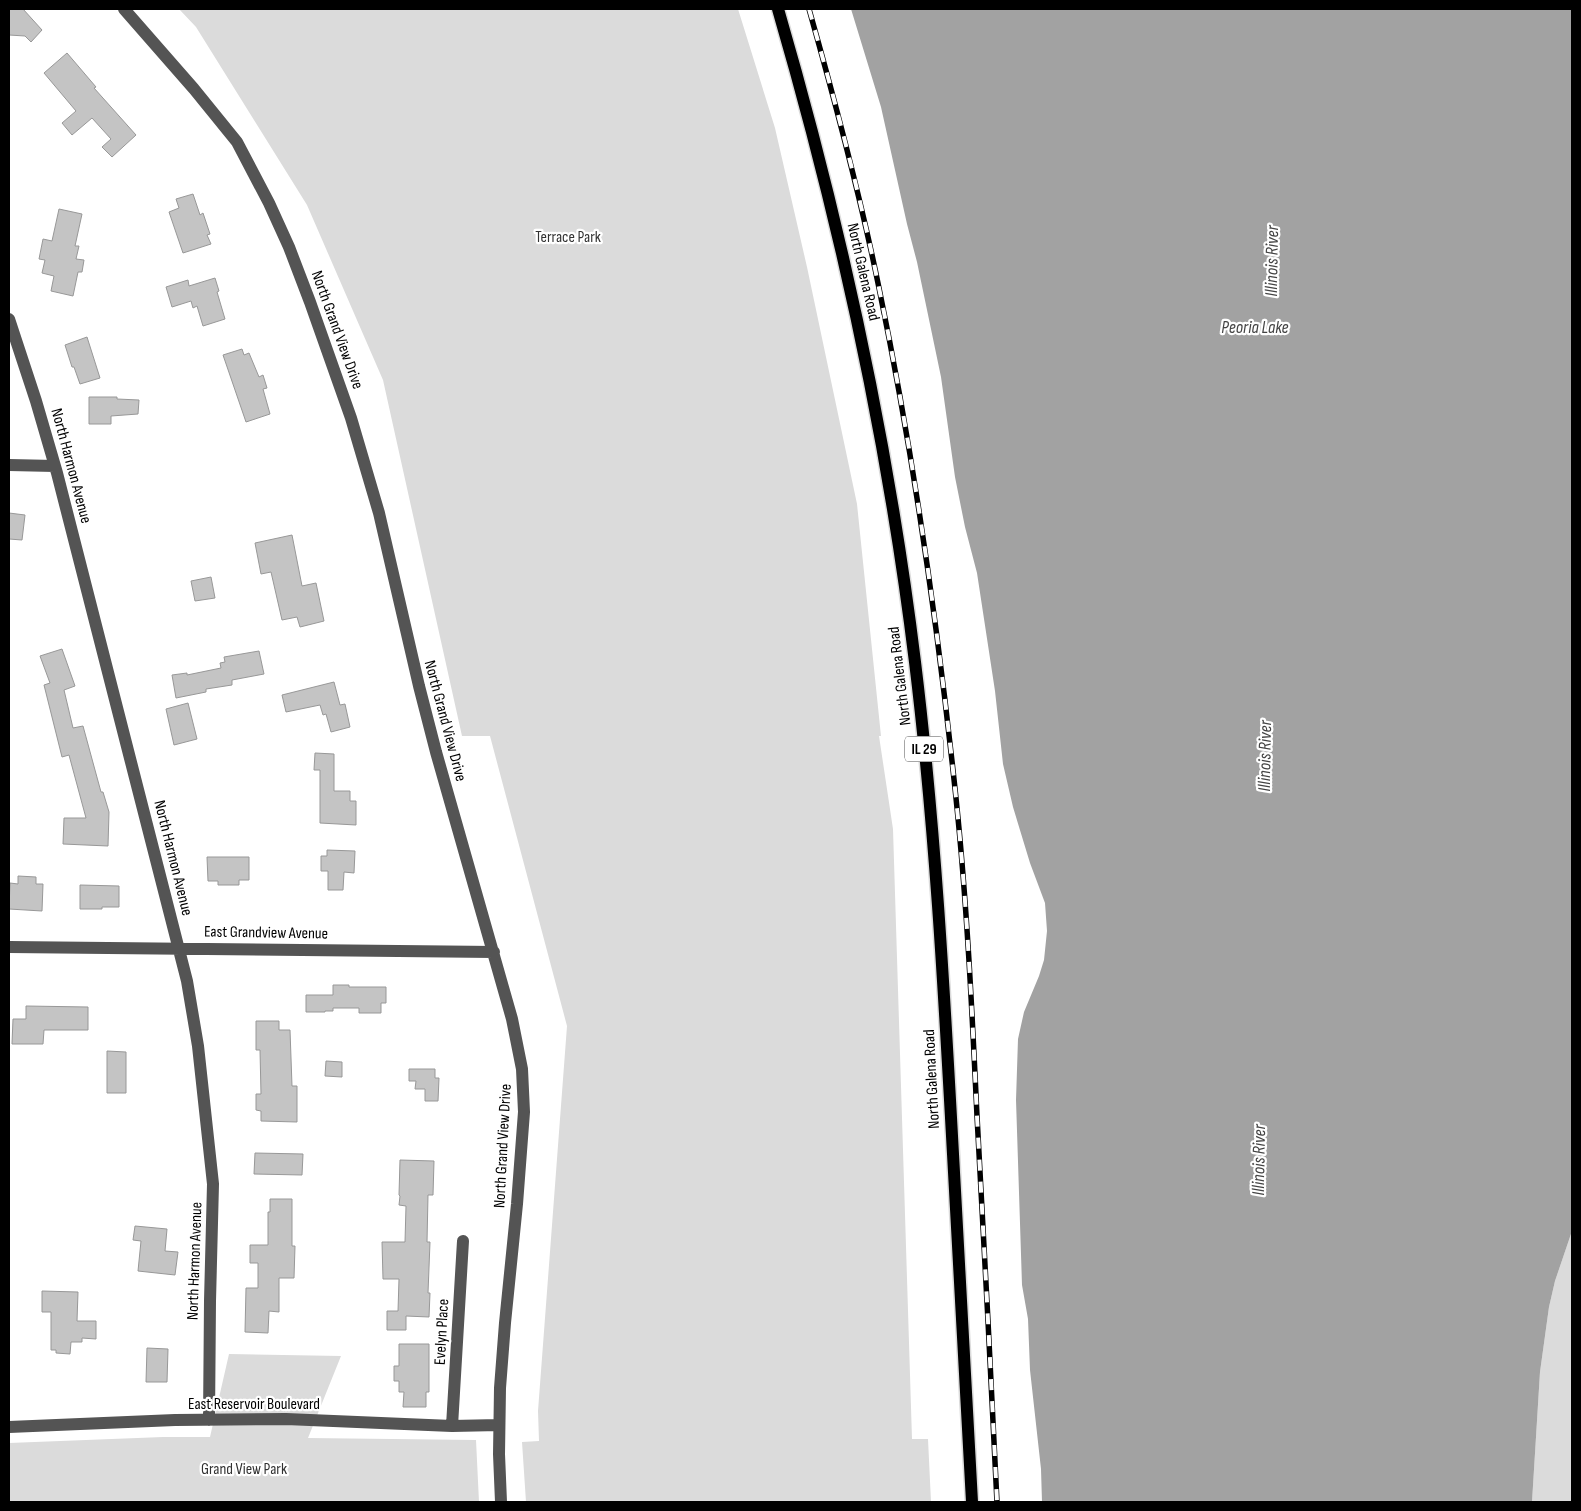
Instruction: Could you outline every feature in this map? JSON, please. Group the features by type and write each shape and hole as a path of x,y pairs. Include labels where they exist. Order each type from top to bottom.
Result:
{"main road":[{"name":"North Galena Road","path":"778,9 816,143 860,333 891,497 914,657 936,870 972,1502"}],"street":[{"name":"North Grand View Drive","path":"124,9 194,88 234,137 262,187 289,247 338,378 358,440 387,547 418,686 518,1041 524,1095 521,1155 505,1323 499,1425 500,1502"},
{"name":"North Harmon Avenue","path":"9,319 55,466 187,981 198,1046 213,1184 209,1420"},
{"path":"9,465 55,466"},
{"name":"East Grandview Avenue","path":"9,947 494,952"},
{"name":"Evelyn Place","path":"452,1426 463,1241"},
{"name":"East Reservoir Boulevard","path":"9,1427 286,1419 452,1426 499,1425"}],"green space":[{"name":"Terrace Park","path":"179,9 738,9 775,128 807,267 857,504 881,736 879,736 893,829 912,1439 928,1439 931,1502 526,1502 522,1442 539,1441 538,1411 567,1026 490,736 462,736 383,380 307,205 196,27"},
{"path":"1572,1231 1572,1502 1532,1502 1540,1372 1549,1307 1555,1281"},
{"name":"Grand View Park","path":"229,1354 341,1356 308,1438 476,1440 479,1502 9,1502 9,1443 210,1437"}],"water":[{"name":"Peoria Lake","path":"851,9 1572,9 1572,1231 1555,1281 1549,1307 1540,1372 1532,1502 1042,1502 1041,1469 1030,1370 1028,1319 1022,1285 1016,1100 1018,1039 1024,1012 1044,960 1047,931 1045,903 1030,863 1013,807 1003,764 995,691 977,573 955,477 941,377 917,262 881,107"}],"building":[{"path":"9,9 23,9 42,30 31,42 25,36 9,35"},
{"path":"67,53 96,87 94,88 136,135 112,157 102,147 111,139 92,118 72,135 62,123 76,111 44,73"},
{"path":"193,194 200,215 203,213 210,234 207,235 211,244 183,253 169,212 179,208 176,199"},
{"path":"59,209 82,214 75,246 79,246 76,259 84,260 82,272 78,272 73,296 51,291 54,276 42,273 45,260 39,259 43,239 52,241"},
{"path":"215,278 225,319 203,326 197,306 193,308 191,301 172,307 166,287 188,280 189,286"},
{"path":"87,337 100,378 80,384 65,345"},
{"path":"242,349 244,355 249,353 259,377 263,375 267,388 263,389 270,414 246,422 223,355"},
{"path":"89,397 117,397 117,399 139,400 138,414 111,416 111,424 89,424"},
{"path":"9,513 25,515 22,540 9,539"},
{"path":"292,535 302,586 316,583 324,621 300,627 297,617 282,620 271,572 261,574 255,543"},
{"path":"211,577 215,598 195,601 191,581"},
{"path":"62,649 75,686 64,690 73,728 83,726 101,792 103,792 109,812 108,846 63,844 64,818 86,818 69,755 62,757 44,685 50,683 40,656"},
{"path":"259,651 264,674 232,680 232,685 206,689 206,692 176,698 172,675 187,673 187,675 221,668 220,663 225,662 224,657"},
{"path":"334,682 340,705 345,704 350,727 331,732 326,714 323,715 320,705 286,712 282,695"},
{"path":"188,703 197,739 174,745 166,709"},
{"path":"315,753 334,754 334,791 350,791 350,801 356,801 356,825 320,823 320,770 314,770"},
{"path":"327,850 355,851 354,873 344,872 343,890 328,890 328,871 321,871 321,856 327,856"},
{"path":"207,857 249,857 249,880 239,880 239,885 218,885 218,881 208,881"},
{"path":"18,876 36,877 36,884 43,884 42,911 9,909 10,883 18,884"},
{"path":"80,885 119,886 119,907 80,909"},
{"path":"333,985 386,987 386,1003 381,1003 381,1013 359,1013 359,1008 333,1008 333,1011 306,1012 306,995 333,995"},
{"path":"26,1006 88,1007 88,1030 44,1030 43,1044 12,1044 13,1019 26,1019"},
{"path":"256,1021 279,1021 279,1030 290,1030 292,1086 297,1086 297,1122 261,1121 261,1111 256,1110 256,1094 261,1094 260,1050 256,1050"},
{"path":"107,1051 126,1052 126,1093 107,1093"},
{"path":"326,1061 342,1062 342,1077 325,1076"},
{"path":"409,1069 435,1069 435,1078 439,1078 438,1101 425,1101 425,1089 415,1089 416,1081 409,1081"},
{"path":"255,1153 303,1154 302,1175 254,1174"},
{"path":"400,1160 434,1161 433,1195 428,1195 427,1242 430,1242 429,1317 406,1316 406,1330 387,1330 387,1311 398,1311 399,1279 383,1279 382,1242 405,1242 406,1206 399,1205"},
{"path":"270,1199 292,1199 292,1246 295,1246 294,1278 279,1278 279,1312 269,1311 268,1333 245,1332 246,1288 258,1288 258,1263 250,1263 250,1245 268,1245"},
{"path":"135,1226 167,1229 165,1251 178,1252 175,1275 138,1271 141,1241 133,1240"},
{"path":"42,1291 78,1292 77,1321 96,1321 96,1339 82,1338 82,1342 71,1342 70,1354 56,1353 56,1350 51,1350 51,1312 42,1312"},
{"path":"399,1344 429,1344 429,1392 426,1392 426,1407 403,1407 404,1392 399,1392 399,1381 394,1381 394,1366 399,1366"},
{"path":"147,1348 168,1349 167,1382 146,1382"}],"railway":[{"path":"809,9 864,218 892,351 924,542 941,670 956,798 966,917 997,1502"}],"water label":[{"name":"Illinois River","path":"1272,261"},
{"name":"Illinois River","path":"1265,756"},
{"name":"Illinois River","path":"1259,1160"}]}
